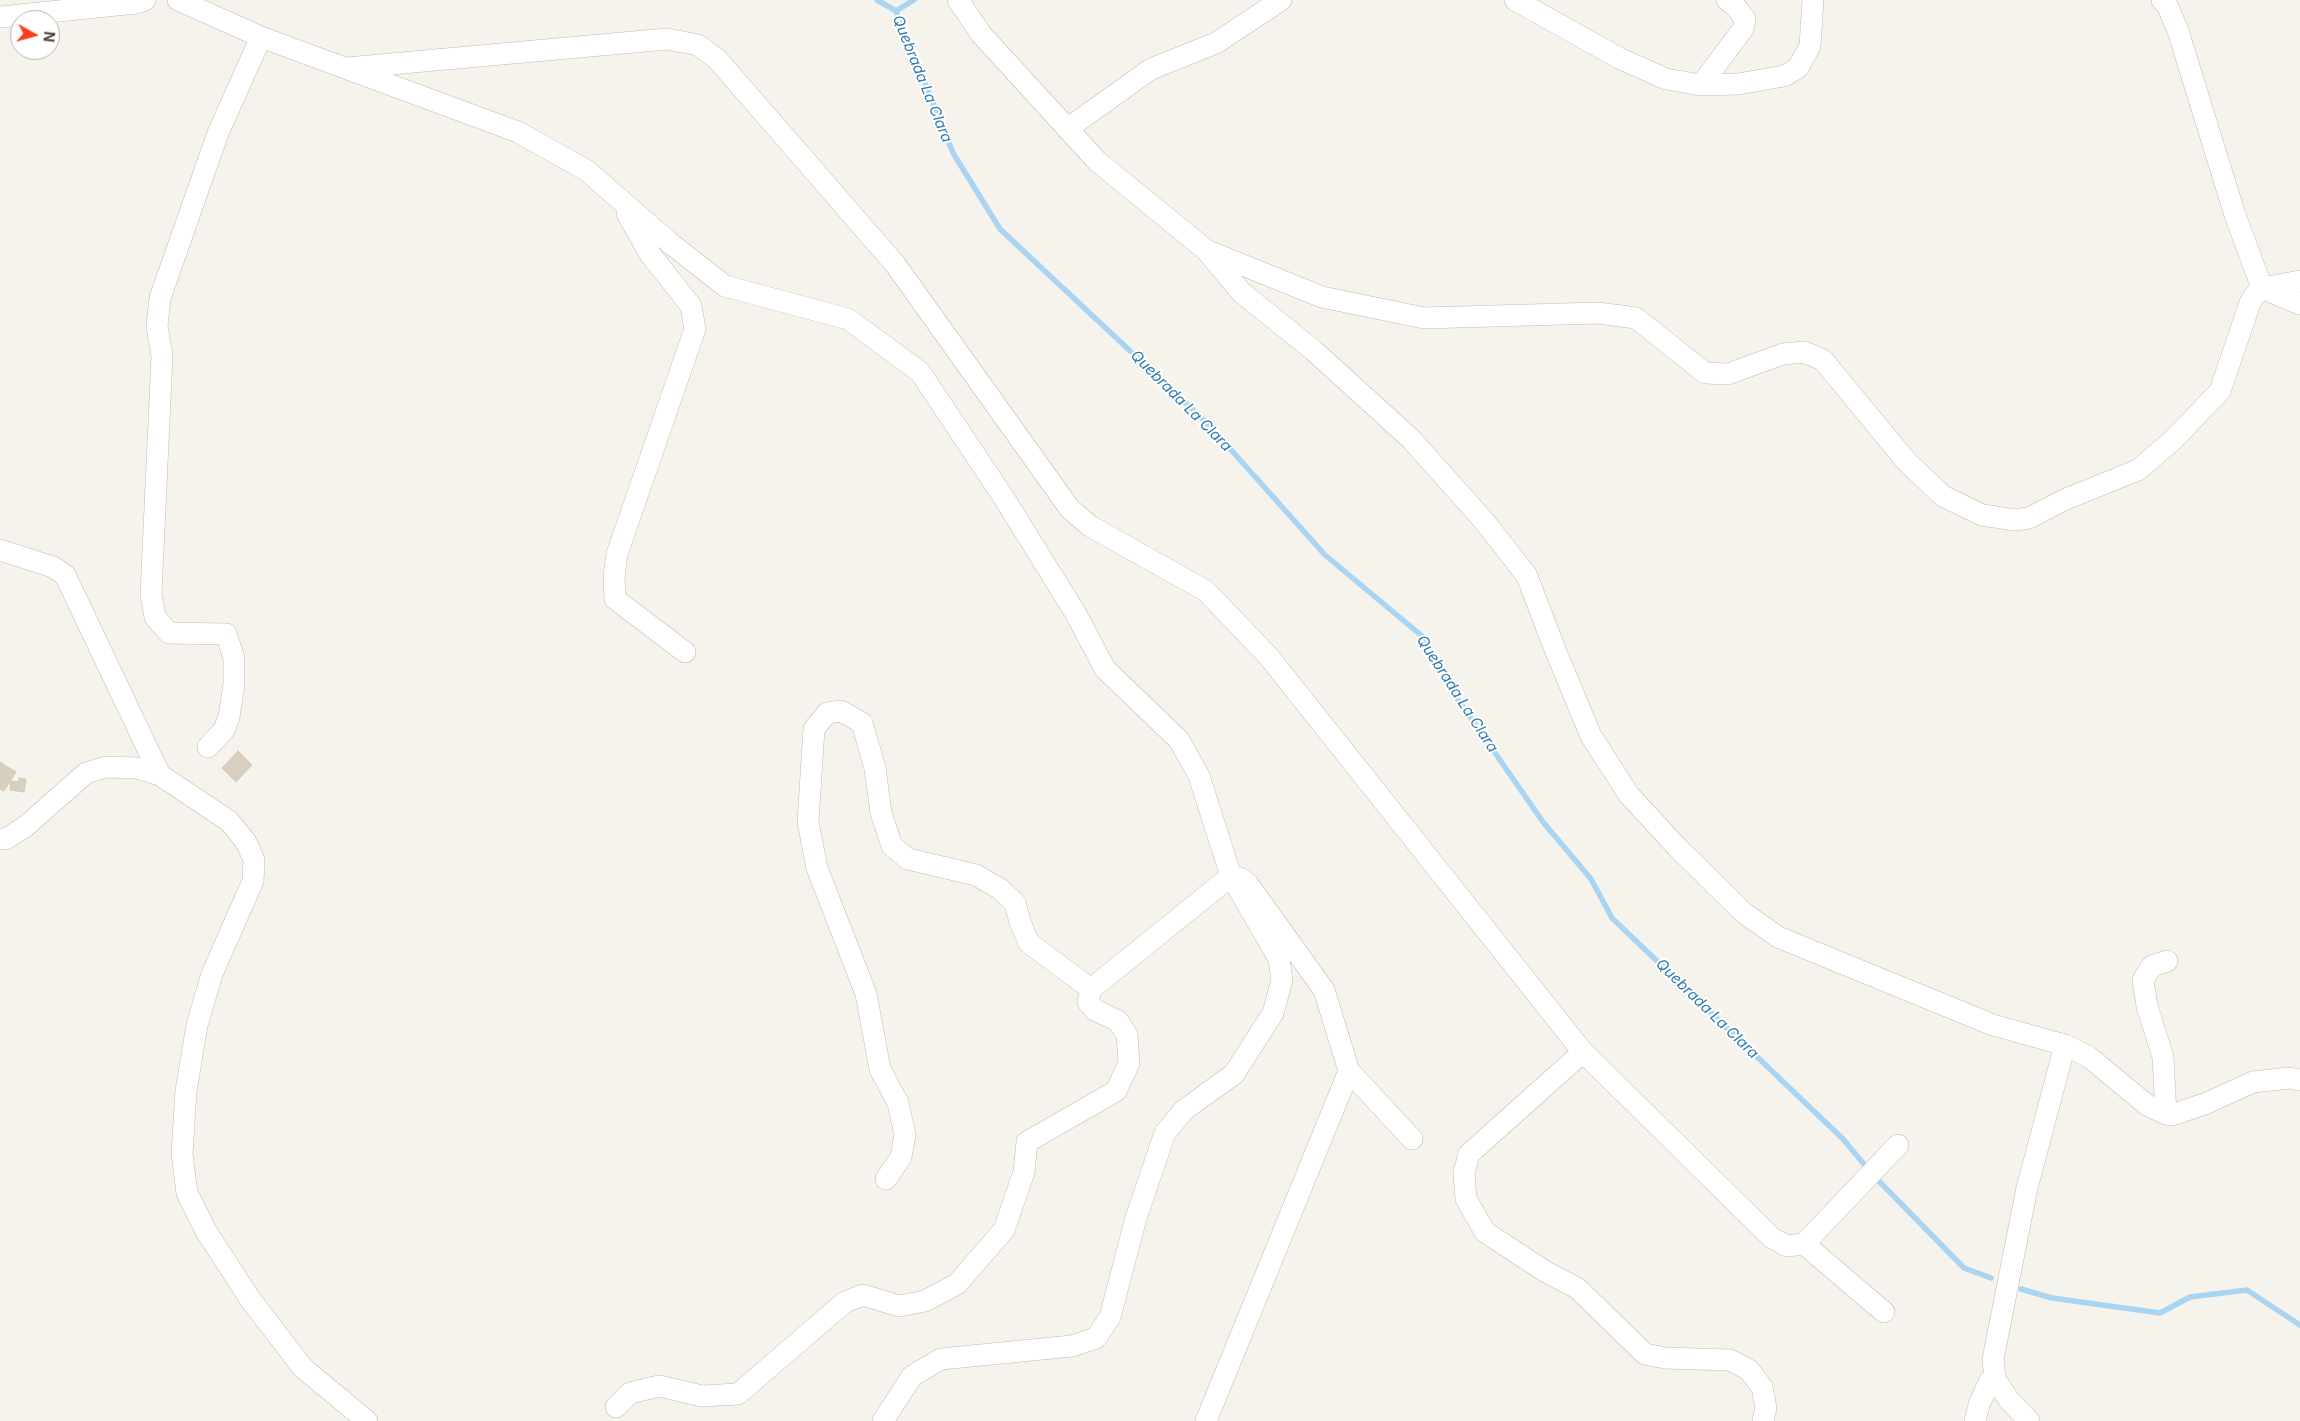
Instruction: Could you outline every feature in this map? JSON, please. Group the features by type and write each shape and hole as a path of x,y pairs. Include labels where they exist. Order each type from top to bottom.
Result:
{"street":[{"path":"0,18 39,7 136,3 146,0"},
{"path":"178,0 261,37 518,132 586,170 670,243 725,286 848,319 920,372 1004,498 1076,614 1105,669 1180,740 1199,776 1231,876 1279,959 1282,980 1273,1013 1234,1074 1184,1110 1165,1133 1136,1218 1110,1317 1096,1338 1072,1346 941,1359 912,1376 883,1421"},
{"path":"958,0 981,34 1097,161 1206,250 1241,292 1314,350 1411,439 1485,522 1527,576 1591,736 1629,795 1677,847 1744,913 1778,937 1994,1025 2065,1045 2089,1057 2147,1105 2166,1114 2172,1115 2207,1103 2253,1082 2288,1078 2300,1080"},
{"path":"1067,129 1151,69 1216,43 1281,0"},
{"path":"1515,0 1619,58 1666,79 1701,85 1738,84 1784,76 1798,68 1810,46 1813,0"},
{"path":"1701,85 1743,29 1745,19 1727,0"},
{"path":"2162,0 2168,7 2178,31 2236,215 2262,288 2300,304"},
{"path":"208,747 224,730 229,717 234,684 234,658 226,634 169,633 155,617 151,594 162,356 157,326 160,298 218,133 261,37"},
{"path":"342,68 667,39 698,45 717,59 895,264 1070,509 1090,526 1206,592 1263,651 1583,1052 1772,1238 1786,1246 1804,1244 1898,1145"},
{"path":"618,198 650,254 691,306 695,328 619,546 614,576 615,599 685,652"},
{"path":"1206,250 1322,297 1424,318 1598,313 1636,318 1705,373 1728,374 1783,354 1804,352 1823,360 1907,462 1943,496 1982,515 2015,520 2029,518 2066,499 2138,470 2172,441 2220,391 2254,296 2262,288 2300,281"},
{"path":"0,550 53,568 65,575 160,775"},
{"path":"886,1179 901,1157 905,1135 898,1103 880,1069 866,994 817,868 808,822 814,729 827,713 841,711 862,723 874,768 881,813 892,846 908,859 976,875 1000,889 1015,903 1020,922 1029,943 1091,989"},
{"path":"0,839 6,839 26,826 86,773 106,768 137,768 160,775 229,821 246,842 254,860 253,881 212,974 197,1025 186,1091 182,1154 187,1193 206,1231 250,1299 303,1368 367,1421"},
{"path":"616,1407 630,1393 659,1386 702,1396 738,1394 845,1302 863,1295 899,1306 925,1301 957,1284 1004,1230 1024,1172 1027,1142 1116,1091 1129,1063 1127,1035 1118,1021 1095,1010 1088,1002 1091,989 1231,876"},
{"path":"1231,876 1240,878 1248,884 1324,990 1349,1071 1412,1139"},
{"path":"2166,1114 2163,1056 2147,1006 2143,980 2152,966 2167,962"},
{"path":"2029,1421 2009,1400 1996,1379 1993,1359 2010,1265 2027,1188 2065,1045"},
{"path":"1583,1052 1469,1154 1464,1173 1466,1199 1485,1232 1546,1272 1577,1288 1645,1354 1664,1358 1730,1360 1750,1370 1762,1387 1766,1408 1763,1421"},
{"path":"1206,1421 1349,1071"},
{"path":"1804,1244 1884,1312"},
{"path":"1975,1421 1979,1405 1989,1382 1996,1379"}],"building":[{"path":"238,751 252,765 236,782 222,768"},
{"path":"0,762 16,772 4,791 0,789"},
{"path":"19,778 26,779 24,792 10,790 11,781 19,782"}],"waterway":[{"name":"Quebrada La Clara","path":"877,0 896,11 953,153 1000,229 1208,424 1325,555 1422,636 1450,688 1543,822 1591,879 1612,918 1843,1139 1868,1169"},
{"path":"896,11 914,0"},
{"name":"Quebrada La Clara","path":"1874,1176 1964,1268 1991,1278"},
{"name":"Quebrada La Clara","path":"2021,1289 2052,1298 2160,1313 2190,1297 2247,1290 2300,1325"}]}
